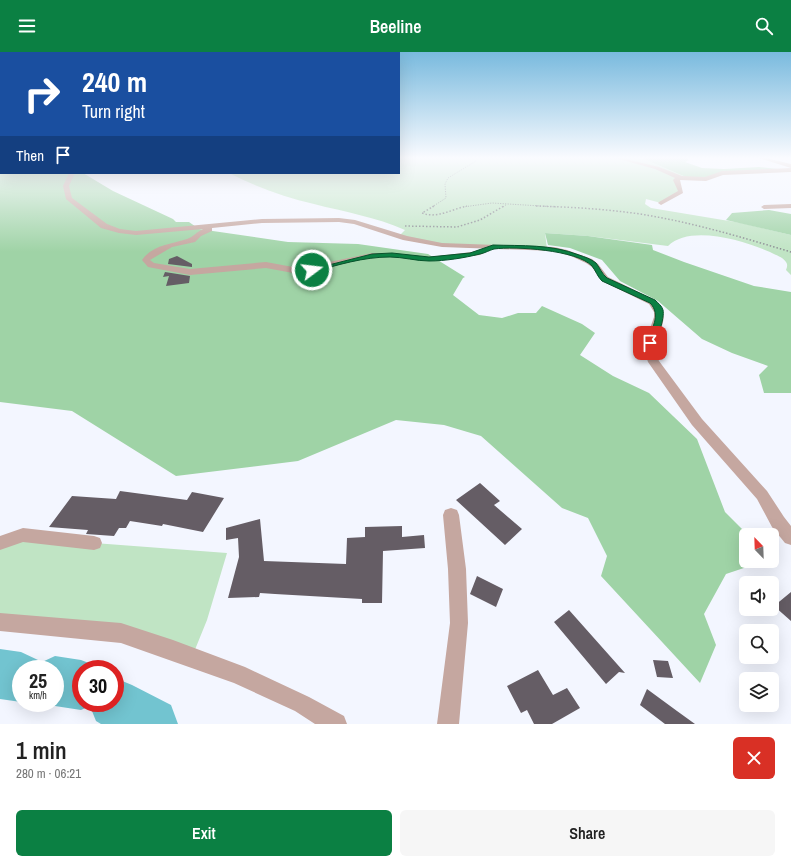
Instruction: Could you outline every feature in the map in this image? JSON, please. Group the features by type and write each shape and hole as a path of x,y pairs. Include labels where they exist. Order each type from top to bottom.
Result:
{"street":[{"path":"67,189 69,199 104,226 111,229 136,233 276,220 345,220 422,242 455,247 543,248 570,253 594,265 599,274 605,279 656,305 659,310 660,318 650,343 650,353 654,362 697,422 762,496 778,522 791,538"},
{"path":"661,203 681,192 680,189"},
{"path":"764,207 791,206"},
{"path":"224,224 198,234 192,240 168,245 148,257 146,260 151,265 190,272 257,265 306,270 372,256 392,255 429,259 470,254 493,247"},
{"path":"448,724 459,623 457,569 451,515"},
{"path":"0,543 22,535 94,543"},
{"path":"0,622 121,633 238,674 302,704 336,724"}],"path":[{"path":"446,189 446,198 422,213 426,215 434,215 479,204 508,204 617,211 695,224 791,252"},
{"path":"401,226 432,228 457,227 480,220 508,204"}],"green space":[{"path":"0,189 110,189 173,219 176,222 189,222 199,229 288,242 358,244 428,254 465,277 453,295 479,315 502,318 518,313 536,313 542,306 582,324 595,333 580,355 613,376 649,393 697,439 725,512 741,528 739,528 739,568 744,568 726,574 704,614 716,645 700,683 601,576 607,556 588,518 562,508 481,436 444,425 396,420 298,461 176,476 72,411 0,402"},
{"path":"266,189 681,189 681,192 661,203 646,199 645,204 651,208 741,223 791,235 791,275 786,270 787,263 781,257 733,239 703,235 690,236 678,239 668,246 588,236 545,233 547,249 455,247 399,236 405,230 394,225 281,195"},
{"path":"769,210 791,214 791,235 726,220 732,213"},
{"path":"545,233 588,236 652,245 653,250 754,286 791,292 791,393 764,393 759,375 768,366 732,353 702,339 658,301 620,281 602,260 570,248 548,245"},
{"path":"9,540 94,543 227,553 207,620 192,657 173,650 0,622 0,543"}],"building":[{"path":"177,256 192,264 192,267 168,264 169,259"},
{"path":"165,272 190,276 189,283 166,286 169,276 163,277"},
{"path":"480,483 500,501 494,505 522,529 505,545 456,500"},
{"path":"120,491 187,500 192,492 224,498 203,532 163,524 162,526 130,521 126,528 119,528 114,536 86,534 88,530 49,527 72,496 116,499"},
{"path":"260,519 264,561 346,564 347,538 365,537 365,527 402,526 402,537 424,535 425,548 383,551 382,603 362,603 362,599 260,593 259,597 228,598 239,557 238,538 226,540 226,528"},
{"path":"477,576 503,589 496,607 470,594"},
{"path":"791,592 791,621 779,610 779,602"},
{"path":"569,610 625,673 619,672 606,684 554,622"},
{"path":"653,660 668,661 673,678 657,677"},
{"path":"538,670 553,695 567,688 580,708 552,724 534,724 527,710 521,713 507,686"},
{"path":"647,689 695,724 665,724 640,705"}],"waterway":[{"path":"0,674 12,676"},
{"path":"64,682 72,684"},
{"path":"124,709 152,724"}],"route":[{"path":"312,270 365,256 392,255 429,259 470,254 493,247 554,249 587,260 594,265 599,274 614,285 656,305 659,310 660,318 650,343"}]}
